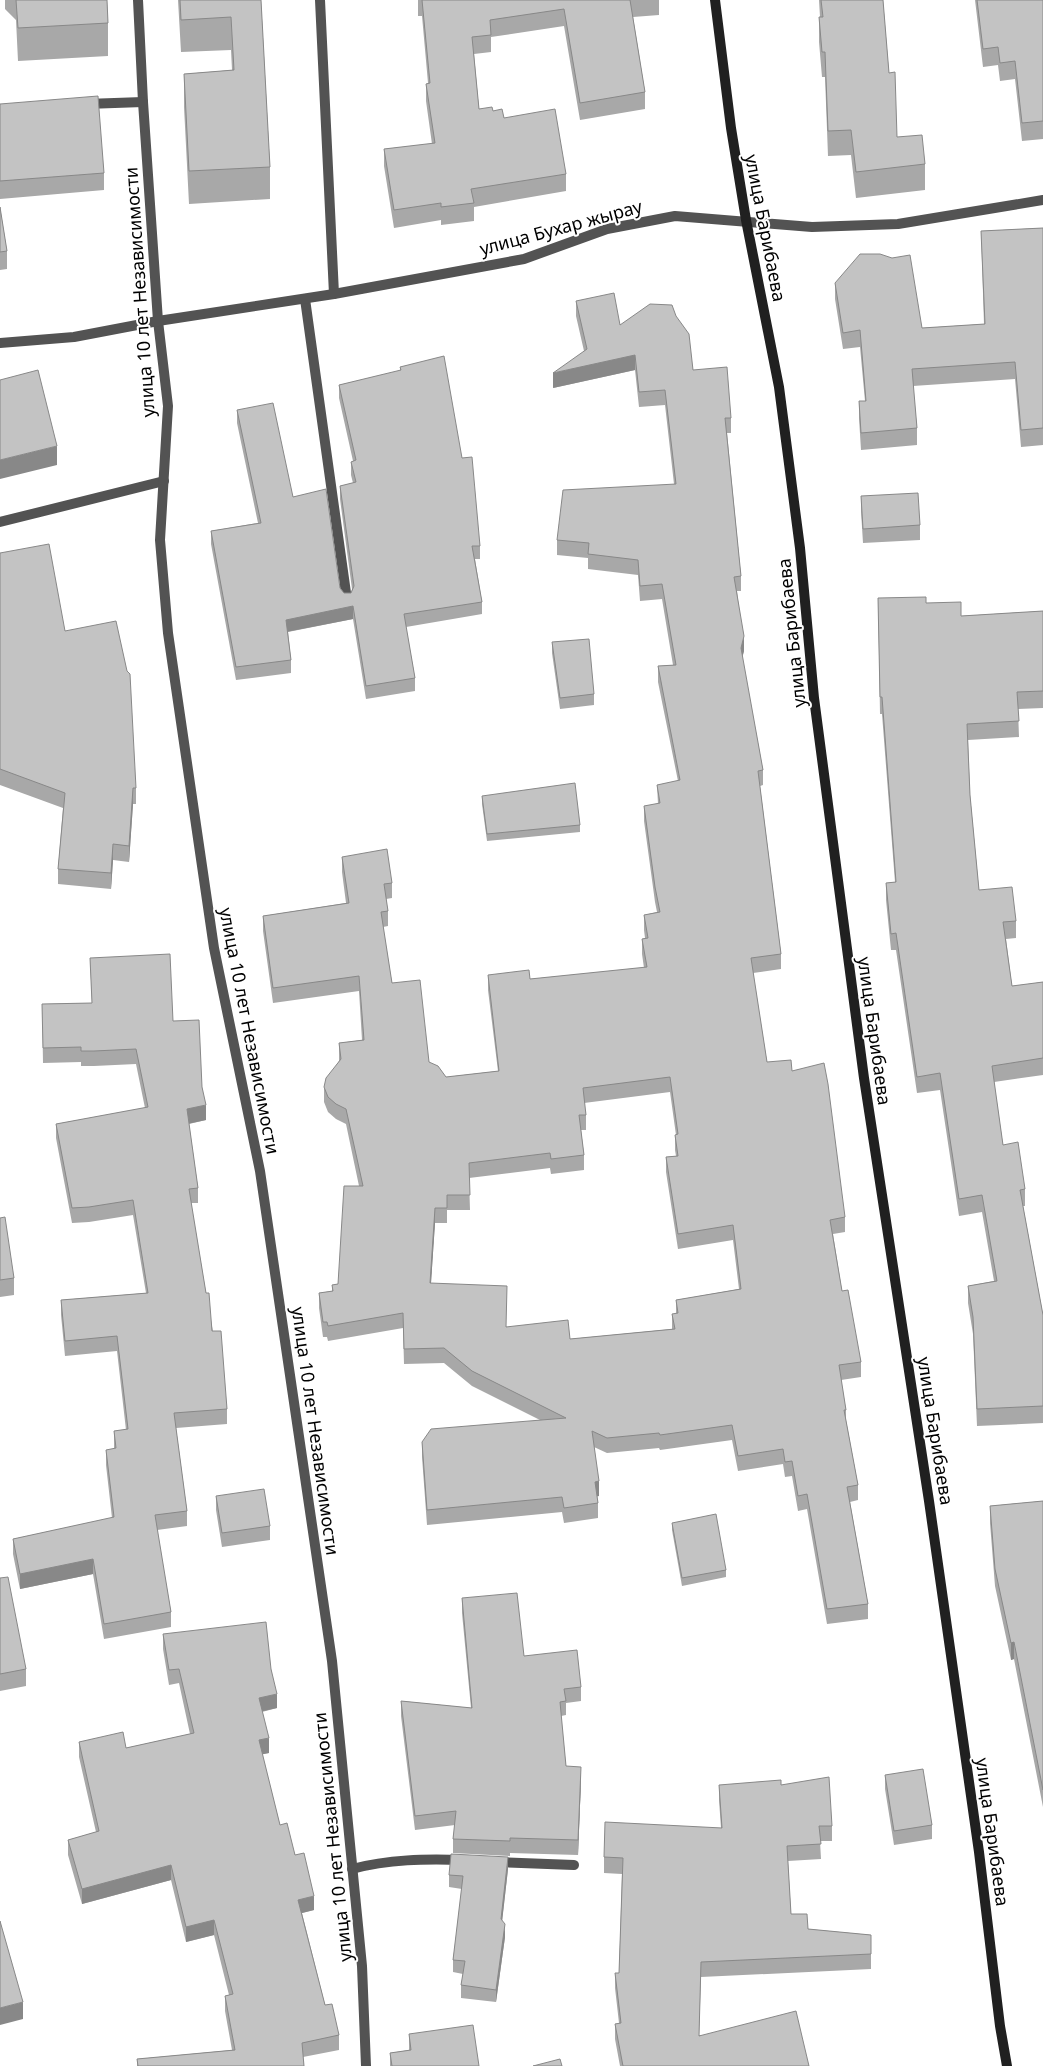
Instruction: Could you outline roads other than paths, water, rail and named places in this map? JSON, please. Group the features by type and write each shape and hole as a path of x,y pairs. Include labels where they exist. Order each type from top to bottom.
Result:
{"street":[{"name":"улица 10 лет Независимости","path":"138,0 158,321 168,406 160,540 168,633 214,948 260,1171 332,1661 362,1966 366,2066"},
{"path":"320,0 334,294"},
{"name":"улица Барибаева","path":"715,0 730,128 779,387 800,548 814,698 862,1068 932,1520 1007,2066"},
{"path":"76,105 143,102"},
{"name":"улица Бухар жырау","path":"0,343 74,337 158,321 334,294 524,258 607,229 675,216 746,220 812,227 898,224 1043,200"},
{"path":"305,299 347,600"},
{"path":"0,522 164,481"},
{"path":"352,1869 376,1862 426,1859 574,1865"}]}
